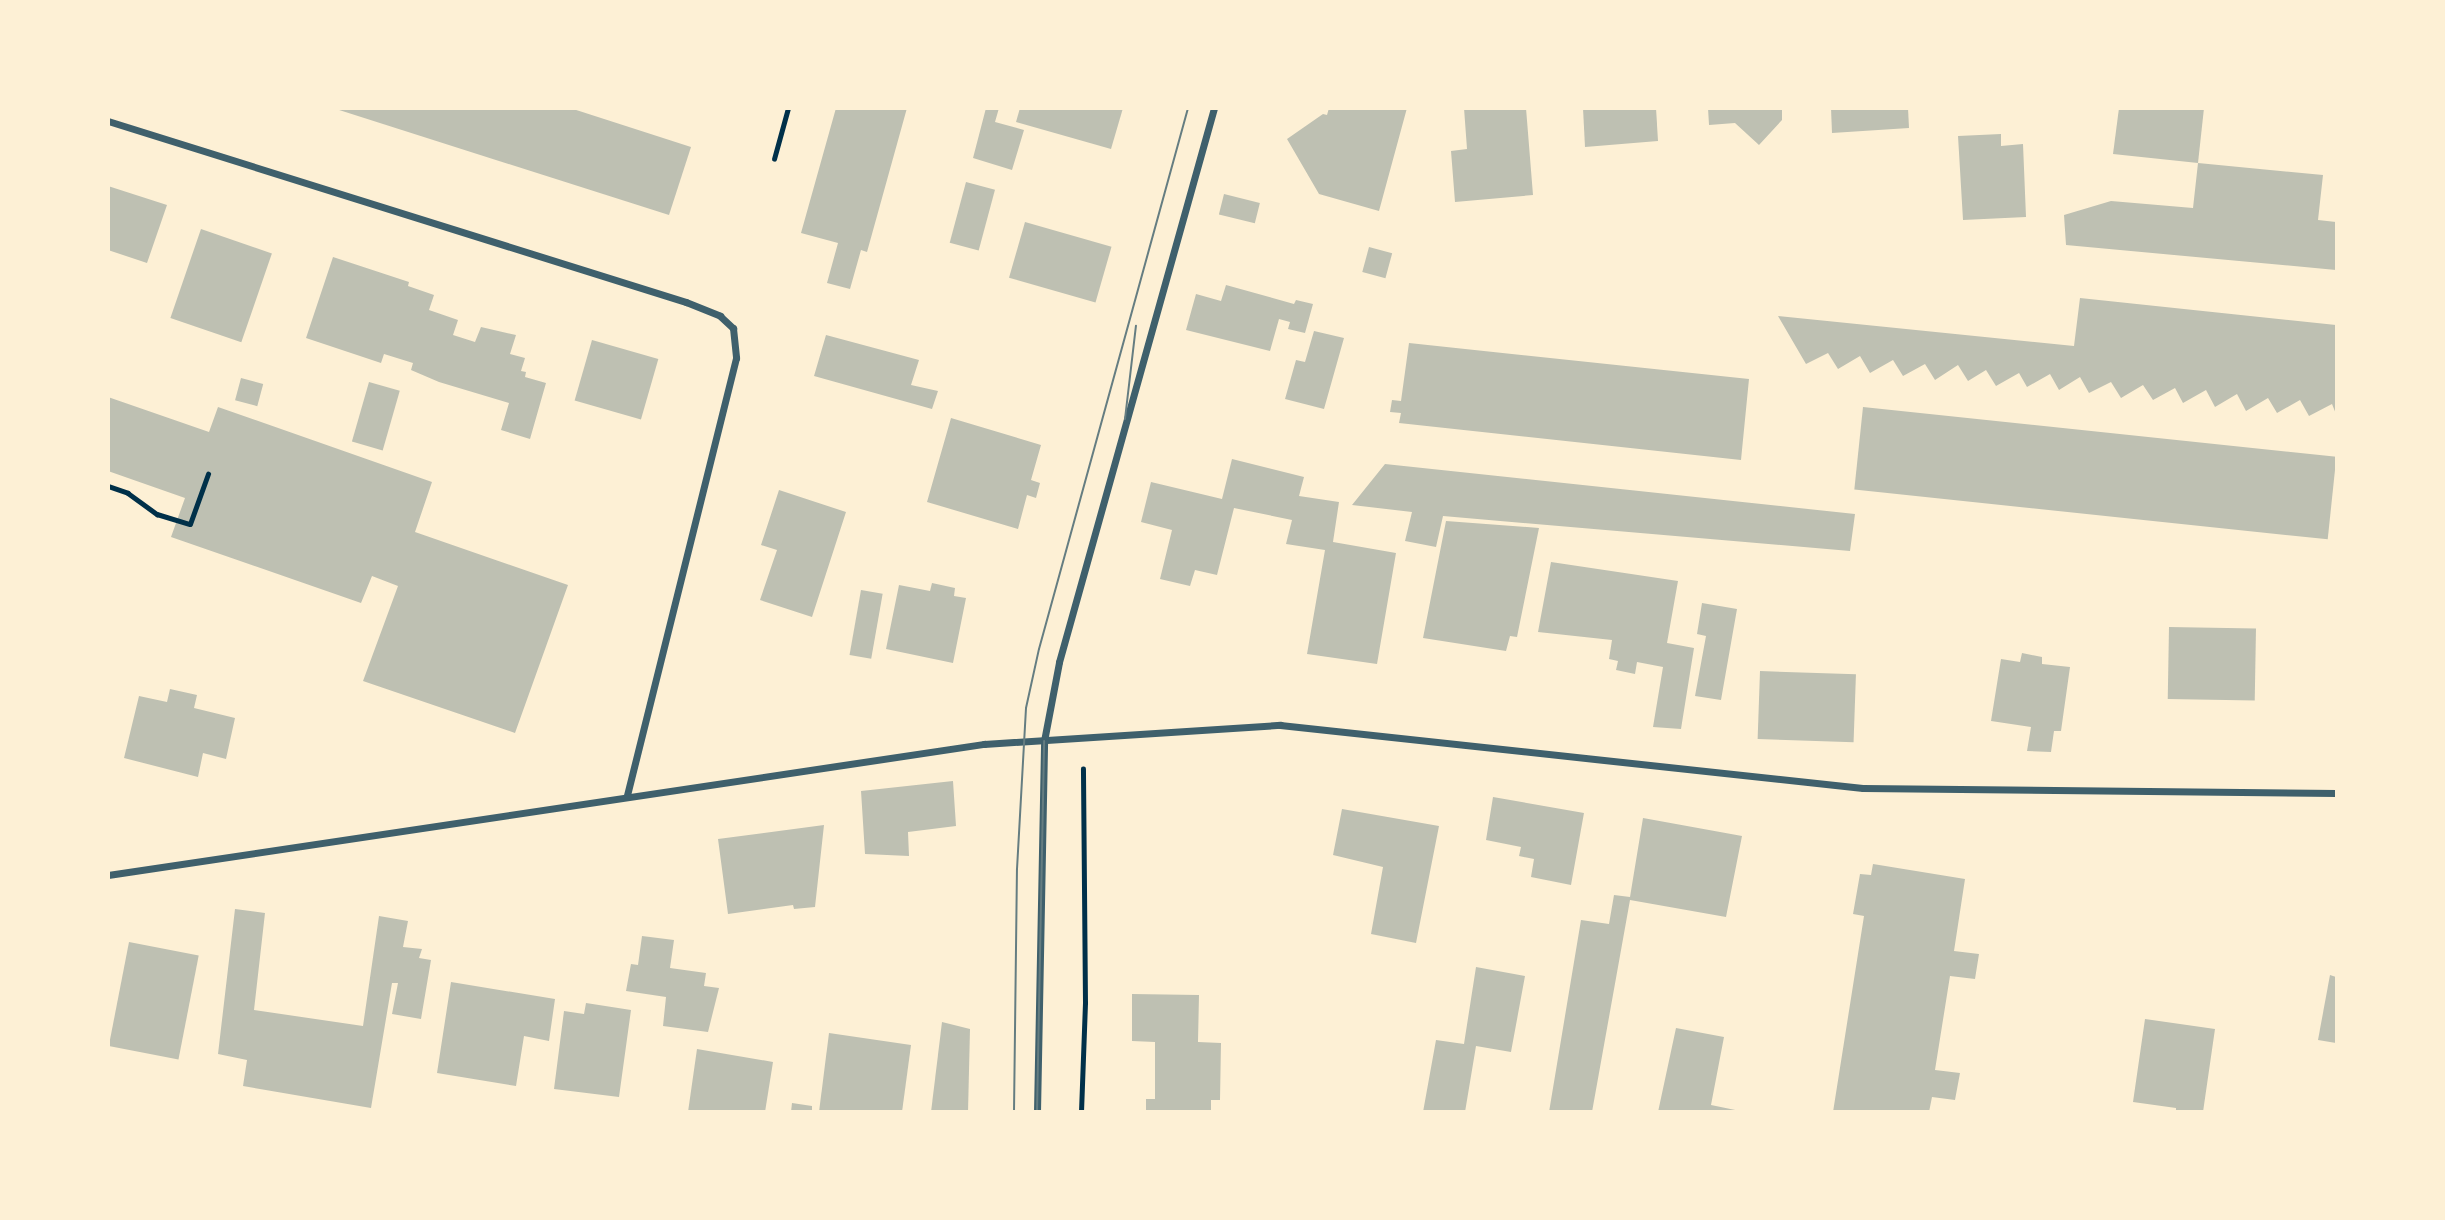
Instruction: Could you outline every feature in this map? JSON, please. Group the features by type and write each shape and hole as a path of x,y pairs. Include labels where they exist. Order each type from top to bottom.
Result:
{"street":[{"path":"1037,1111 1044,741 1059,662 1214,108"},
{"path":"108,121 686,302 720,316 733,328 736,358 627,796"},
{"path":"108,874 985,744 1280,725 1863,788 2336,793"}],"path":[{"path":"774,159 788,108"},
{"path":"108,486 128,493 157,514 190,524 208,474"},
{"path":"1081,1111 1085,1003 1083,767"}],"building":[{"path":"570,108 691,147 669,215 336,109"},
{"path":"836,108 907,108 867,252 861,250 850,289 827,283 838,243 801,233"},
{"path":"986,108 999,108 995,122 1024,130 1012,170 973,158"},
{"path":"1020,108 1123,108 1111,149 1016,122"},
{"path":"1329,108 1407,108 1379,211 1319,194 1287,139 1323,114 1327,115"},
{"path":"1464,108 1526,108 1533,195 1455,202 1451,151 1467,149"},
{"path":"1583,108 1656,108 1658,141 1585,147"},
{"path":"1708,108 1782,108 1782,120 1759,145 1735,123 1709,125"},
{"path":"1831,108 1908,108 1909,128 1832,133"},
{"path":"2119,108 2204,108 2198,163 2113,154"},
{"path":"2001,134 2001,146 2023,144 2026,217 1963,220 1958,136"},
{"path":"2198,163 2323,175 2318,220 2336,222 2336,270 2066,245 2064,215 2111,201 2193,208"},
{"path":"966,182 995,190 979,251 950,243"},
{"path":"108,186 167,205 147,263 108,250"},
{"path":"1224,194 1260,203 1255,223 1219,214"},
{"path":"1025,222 1112,247 1096,303 1009,278"},
{"path":"201,229 272,253 241,342 170,318"},
{"path":"1369,247 1392,253 1385,278 1362,272"},
{"path":"333,257 409,282 408,286 434,295 429,310 458,320 453,335 475,342 481,327 516,335 510,354 525,358 521,371 526,372 525,377 546,383 530,439 501,430 509,403 439,382 411,370 413,363 384,354 381,363 306,338"},
{"path":"1226,285 1294,304 1296,300 1313,304 1305,333 1288,329 1290,322 1279,319 1270,351 1186,330 1196,294 1221,301"},
{"path":"2080,298 2336,325 2336,414 2332,404 2309,416 2300,400 2277,413 2268,398 2246,411 2237,394 2215,407 2206,390 2183,403 2175,388 2153,400 2143,385 2121,398 2111,382 2089,393 2080,377 2059,390 2050,374 2027,387 2019,373 1996,386 1986,370 1968,381 1958,365 1935,380 1925,364 1903,376 1893,360 1870,373 1860,356 1838,369 1828,353 1806,364 1778,316 2074,346"},
{"path":"1314,331 1344,338 1324,409 1285,399 1296,360 1305,362"},
{"path":"826,335 919,360 911,385 938,391 932,409 814,376"},
{"path":"592,340 658,359 641,420 575,401"},
{"path":"1409,343 1749,379 1741,460 1399,423 1401,413 1390,412 1392,400 1401,401"},
{"path":"241,378 263,384 257,406 235,400"},
{"path":"369,382 400,391 383,450 352,442"},
{"path":"108,397 209,432 218,407 432,482 415,532 568,585 515,733 363,681 398,586 372,576 361,603 171,537 185,498 108,471"},
{"path":"1863,407 2336,457 2328,539 1854,490"},
{"path":"951,418 1041,445 1031,480 1040,483 1036,498 1027,495 1018,529 927,502"},
{"path":"1232,459 1304,477 1299,496 1339,502 1333,542 1396,553 1377,664 1307,654 1325,550 1286,544 1292,520 1234,508 1217,575 1195,570 1190,586 1160,579 1172,530 1141,522 1151,482 1222,499"},
{"path":"1385,464 1855,514 1850,551 1443,516 1436,547 1405,541 1412,512 1352,505"},
{"path":"779,490 846,512 812,617 760,600 777,550 761,545"},
{"path":"1446,521 1539,528 1517,637 1510,636 1506,651 1423,638"},
{"path":"1551,562 1678,581 1667,643 1694,648 1681,729 1653,727 1663,667 1637,662 1635,674 1616,670 1618,661 1609,659 1612,640 1538,632"},
{"path":"932,583 955,588 954,596 966,598 953,663 886,649 899,585 930,591"},
{"path":"861,590 883,594 871,659 850,655"},
{"path":"1702,603 1737,609 1721,700 1695,696 1706,636 1697,634"},
{"path":"2169,627 2256,629 2255,701 2168,699"},
{"path":"2022,653 2042,657 2042,664 2070,667 2061,731 2054,731 2051,752 2027,751 2031,727 1991,721 2001,659 2020,662"},
{"path":"1760,671 1856,674 1854,742 1758,739"},
{"path":"170,689 197,695 194,708 235,718 226,759 203,753 198,777 124,758 139,696 167,702"},
{"path":"953,781 956,826 908,832 909,856 865,854 861,791"},
{"path":"1493,797 1584,813 1571,885 1531,877 1534,859 1519,856 1521,847 1486,840"},
{"path":"1342,809 1439,826 1416,943 1371,934 1383,867 1333,855"},
{"path":"1643,818 1742,836 1726,917 1630,900 1592,1112 1549,1112 1581,920 1609,924 1614,895 1630,897"},
{"path":"824,825 815,907 794,909 793,905 728,914 718,839"},
{"path":"1873,864 1965,879 1954,951 1979,954 1975,979 1950,976 1935,1070 1960,1073 1955,1100 1932,1097 1929,1112 1833,1112 1864,916 1853,914 1860,874 1871,875"},
{"path":"235,909 265,913 254,1010 363,1026 379,916 408,921 403,947 422,949 419,958 431,960 421,1019 392,1014 398,983 392,983 371,1108 243,1086 247,1060 218,1054"},
{"path":"642,936 674,940 670,968 706,973 704,986 719,988 708,1032 663,1026 666,997 626,991 631,964 638,965"},
{"path":"129,942 199,956 178,1060 109,1046"},
{"path":"1476,967 1525,976 1511,1052 1476,1046 1465,1112 1423,1112 1436,1040 1464,1044"},
{"path":"2330,975 2336,977 2336,1043 2318,1040"},
{"path":"451,982 555,999 549,1041 524,1036 516,1086 437,1073"},
{"path":"1132,994 1199,995 1198,1042 1221,1043 1220,1100 1211,1100 1211,1112 1146,1112 1146,1099 1155,1099 1155,1042 1132,1041"},
{"path":"586,1003 631,1010 619,1097 554,1089 564,1011 584,1014"},
{"path":"2145,1019 2215,1029 2203,1112 2176,1112 2176,1108 2133,1102"},
{"path":"942,1022 970,1029 968,1112 931,1112"},
{"path":"1676,1028 1724,1037 1711,1105 1745,1112 1658,1112"},
{"path":"829,1033 911,1045 902,1112 819,1112"},
{"path":"697,1049 773,1062 765,1112 688,1112"},
{"path":"792,1103 812,1106 812,1112 791,1112"}],"tram line":[{"path":"1014,1112 1017,869 1026,708 1039,649 1188,108"},
{"path":"1125,419 1136,326"},
{"path":"1037,1112 1044,741"}]}
